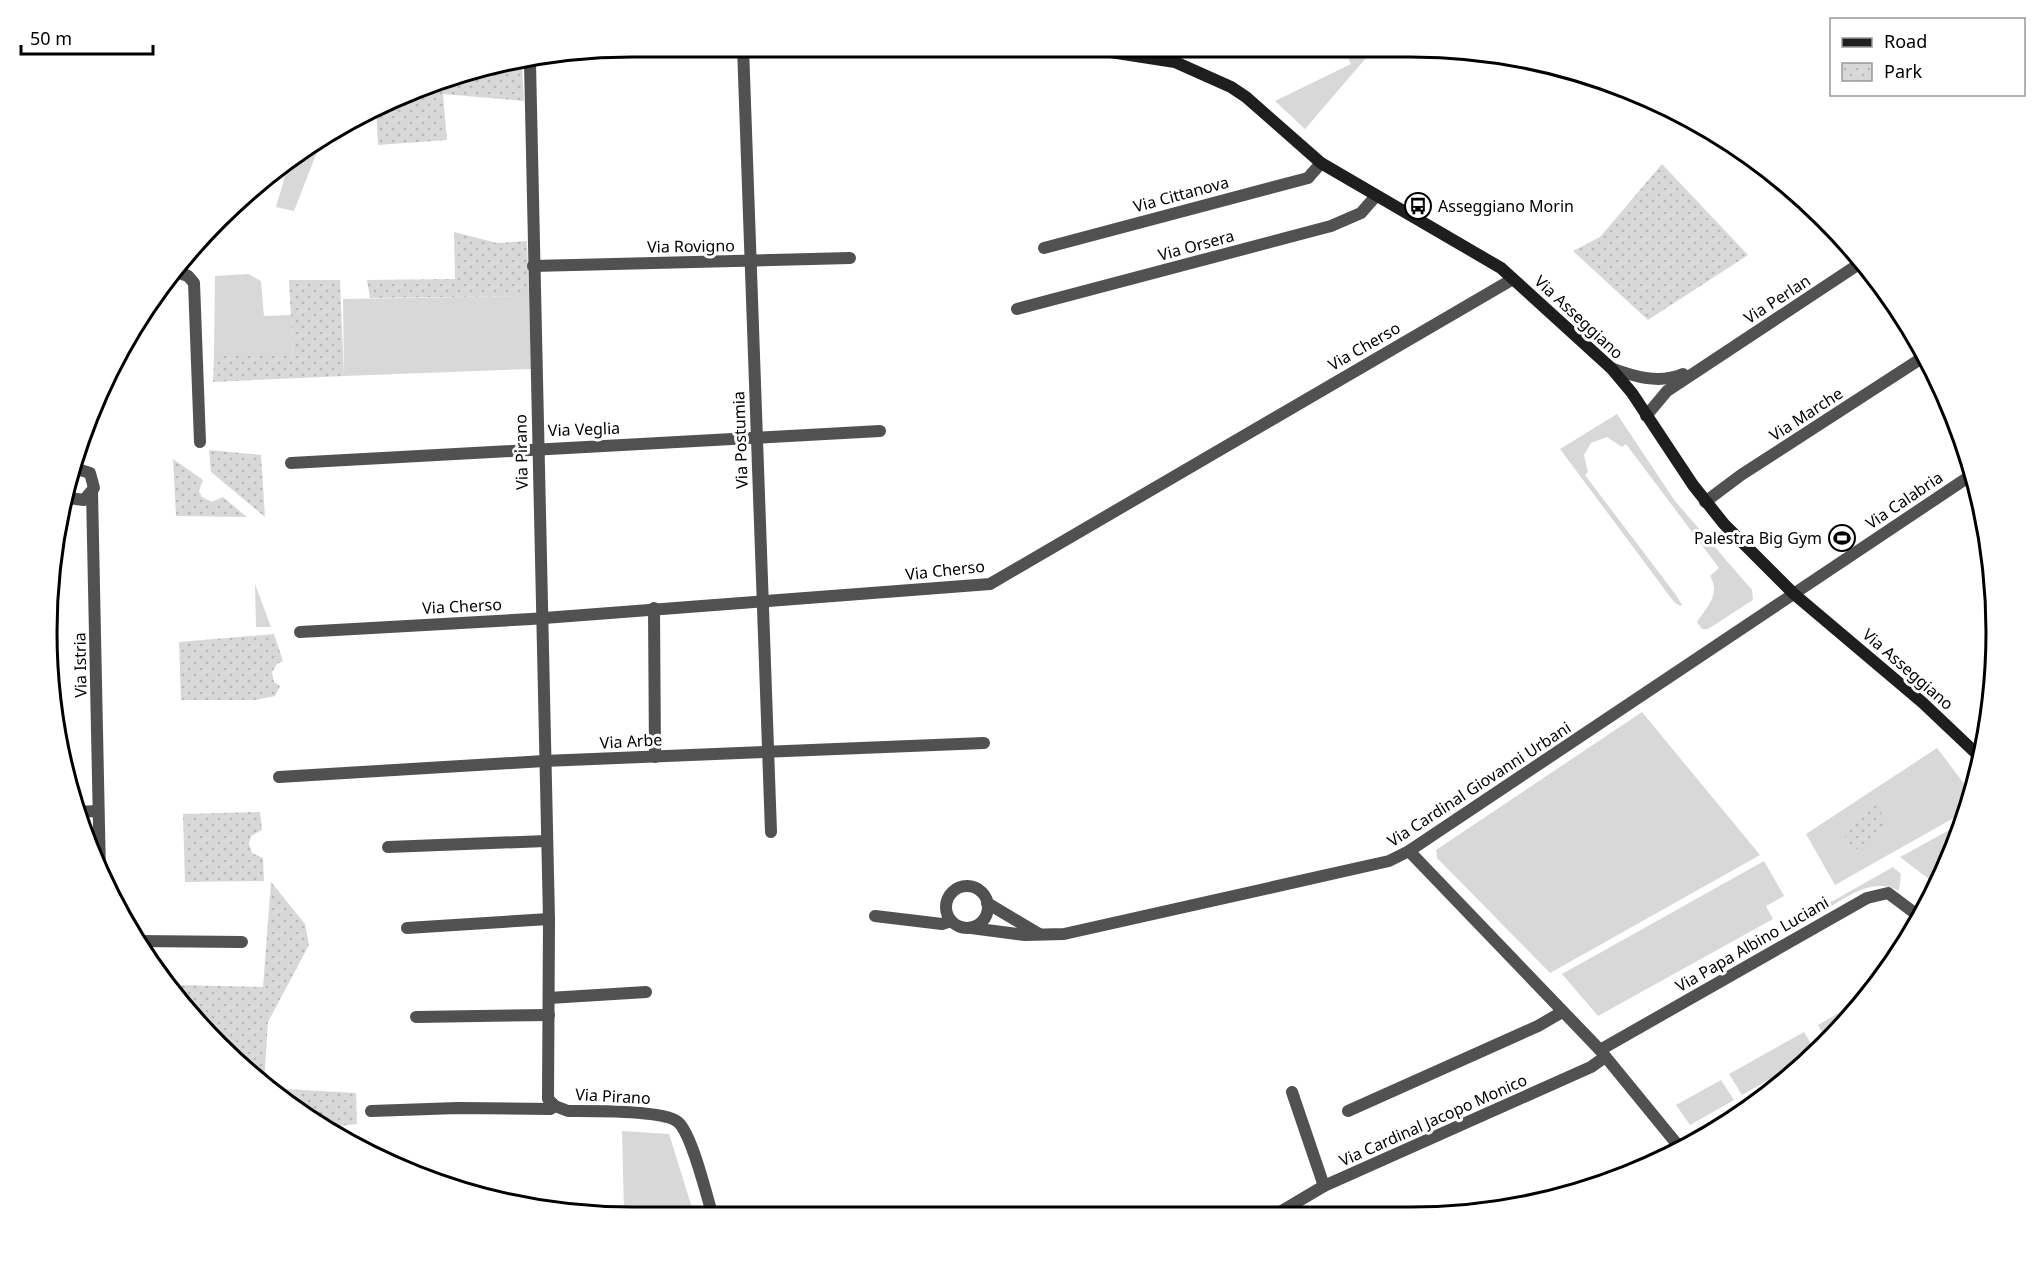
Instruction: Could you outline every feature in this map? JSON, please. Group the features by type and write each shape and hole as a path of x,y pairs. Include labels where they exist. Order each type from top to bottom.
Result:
{"street":[{"name":"Via Postumia","path":"743,57 771,832"},
{"name":"Via Asseggiano","path":"1143,57 1175,62 1215,79 1246,97 1321,163 1375,197 1481,256 1513,279 1611,368 1705,502 1794,594 1923,703 1973,751"},
{"name":"Via Pirano","path":"530,66 549,918 548,1099 555,1106 568,1110 658,1115 679,1122 688,1138 710,1207"},
{"name":"Via Cittanova","path":"1044,248 1308,178 1321,163"},
{"name":"Via Orsera","path":"1017,309 1331,226 1361,213 1375,197"},
{"name":"Via Rovigno","path":"533,266 850,258"},
{"name":"Via Perlan","path":"1646,416 1667,391 1855,267"},
{"path":"183,274 194,283 200,442"},
{"name":"Via Cherso","path":"300,632 976,587 990,584 1513,279"},
{"name":"Via Marche","path":"1705,502 1741,475 1918,361"},
{"name":"Via Perlan","path":"1611,368 1628,374 1670,379 1709,363"},
{"name":"Via Veglia","path":"291,463 880,431"},
{"name":"Via Istria","path":"81,470 90,473 94,482 92,492 99,847"},
{"name":"Via Calabria","path":"1794,594 1965,479"},
{"path":"73,500 84,500 92,492"},
{"name":"Via Cardinal Giovanni Urbani","path":"971,928 1025,935 1064,934 1389,861 1408,851 1794,594"},
{"path":"654,608 655,757"},
{"name":"Via Arbe","path":"279,777 544,761 984,743"},
{"path":"86,812 98,811"},
{"path":"388,847 546,841"},
{"path":"1408,851 1603,1054 1676,1142"},
{"path":"987,903 985,918 971,928 958,927 951,921 946,904 948,897 959,888 966,886 980,891 987,903 1039,934"},
{"name":"Via Papa Albino Luciani","path":"1603,1054 1867,898 1888,893 1914,911"},
{"path":"875,916 942,924 951,921"},
{"path":"408,928 549,918"},
{"path":"147,940 242,942"},
{"path":"549,998 646,992"},
{"path":"1348,1111 1538,1026 1562,1012"},
{"path":"416,1017 549,1015"},
{"name":"Via Cardinal Jacopo Monico","path":"1289,1207 1324,1186 1591,1067 1603,1054"},
{"path":"1292,1092 1324,1186"},
{"name":"Via Pirano","path":"371,1111 458,1108 550,1109 555,1106"}],"green space":[{"path":"1348,57 1367,57 1305,129 1275,101 1351,64"},
{"path":"522,68 524,101 443,94 447,140 378,145 377,117 447,88"},
{"path":"317,151 294,211 276,207 286,173"},
{"path":"1662,164 1748,255 1648,320 1573,251 1600,237"},
{"path":"454,232 497,243 527,241 529,296 370,298 367,280 455,279"},
{"path":"248,274 261,281 264,316 291,315 293,356 214,356 215,276"},
{"path":"289,280 340,280 344,376 213,382 214,356 293,356"},
{"path":"529,296 531,369 344,376 343,299"},
{"path":"1617,414 1675,501 1752,590 1753,600 1708,629 1702,629 1697,622 1713,595 1714,589 1710,576 1719,568 1626,444 1622,447 1607,437 1591,443 1584,455 1588,472 1585,475 1676,595 1682,605 1680,606 1674,602 1560,449"},
{"path":"209,450 261,455 265,517 211,472"},
{"path":"173,459 203,480 199,491 202,497 212,502 223,497 247,517 176,516"},
{"path":"255,584 271,627 256,627"},
{"path":"274,634 283,661 277,664 272,672 274,682 280,686 275,696 255,700 181,700 179,642"},
{"path":"1642,712 1760,855 1550,973 1437,858 1436,850"},
{"path":"1937,748 1965,785 1955,817 1835,885 1806,834"},
{"path":"1876,805 1890,826 1854,851 1842,831"},
{"path":"260,812 262,830 251,836 249,844 252,853 263,858 264,881 185,882 183,814"},
{"path":"1950,829 1930,880 1900,857"},
{"path":"1764,861 1784,896 1766,906 1773,919 1598,1016 1562,974"},
{"path":"1893,867 1901,874 1899,891 1878,886 1867,888 1817,915 1815,911"},
{"path":"271,882 305,924 309,945 268,1022 265,1074 225,1039 179,985 263,987"},
{"path":"1844,1010 1823,1034 1818,1025"},
{"path":"1804,1032 1812,1045 1775,1076 1742,1095 1729,1074"},
{"path":"1721,1080 1734,1100 1690,1125 1676,1105"},
{"path":"283,1089 356,1093 357,1124 338,1126"},
{"path":"622,1131 669,1134 692,1207 624,1207"}],"place":[{"name":"Asseggiano Morin","path":"1418,206"},
{"name":"Palestra Big Gym","path":"1842,538"}]}
